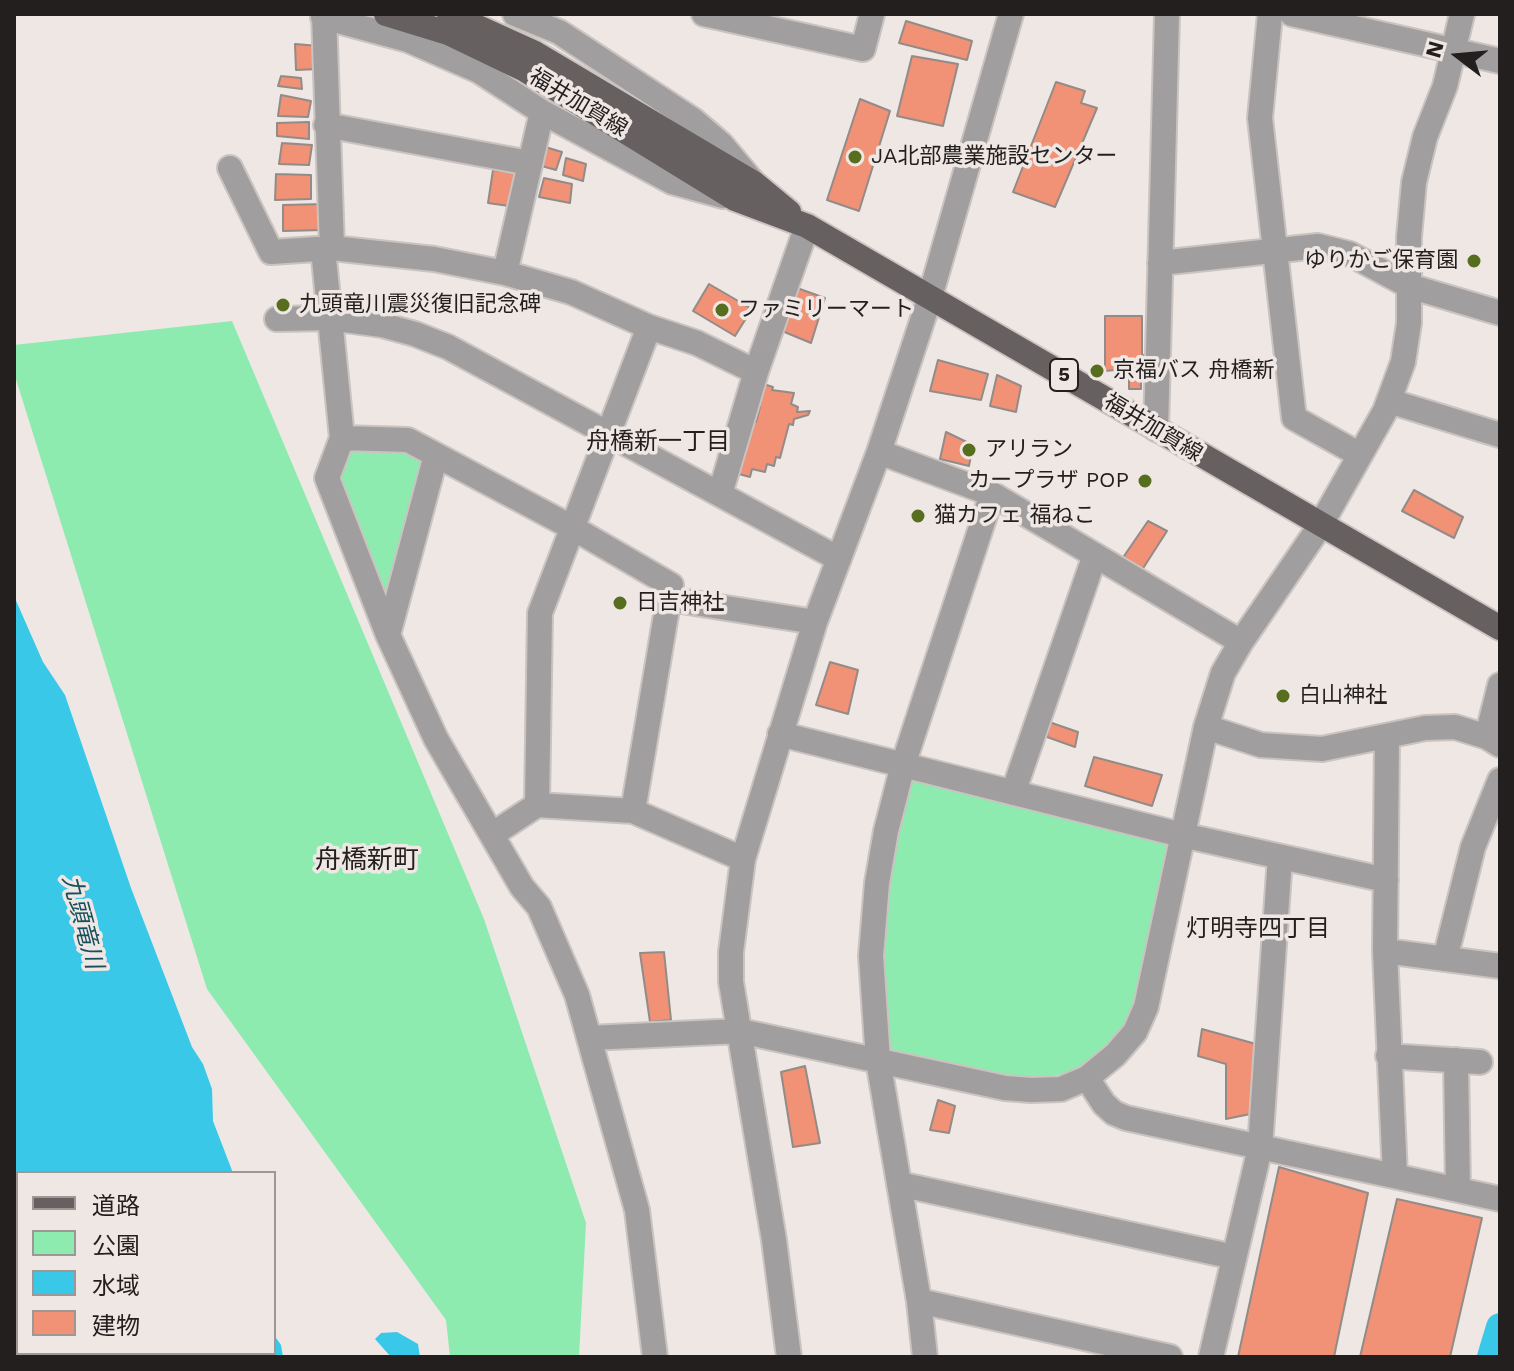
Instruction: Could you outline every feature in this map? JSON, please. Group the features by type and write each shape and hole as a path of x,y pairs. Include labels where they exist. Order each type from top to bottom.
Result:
{"main road":[{"name":"福井加賀線","path":"386,14 530,61 735,199 807,226"},
{"name":"福井加賀線","path":"449,14 754,183 807,226 1500,628"}],"street":[{"path":"515,14 561,23 693,120 721,144 754,183"},
{"path":"704,14 863,49 872,14"},
{"path":"789,1357 731,982 731,952 743,859 815,622 879,452 930,297 1011,14"},
{"path":"1156,429 1167,14"},
{"path":"1270,14 1260,118 1294,418 1360,455"},
{"path":"1292,14 1500,61"},
{"path":"589,1038 740,1031 1005,1088 1061,1089 1087,1078 1115,1055 1135,1032 1146,1007 1206,727 1223,673 1320,526 1389,401 1403,362 1409,323 1409,237 1414,182 1425,137 1445,86 1462,14"},
{"path":"655,1357 637,1210 577,995 539,907 522,887 436,739 388,635 327,478 342,438 330,318 323,15 408,40 479,71 542,112 672,182 735,199"},
{"path":"505,273 542,112"},
{"path":"326,125 529,163"},
{"path":"230,168 271,252 328,248 434,259 505,273 571,292 649,327 697,343 756,372"},
{"path":"720,494 756,372 807,226"},
{"path":"1160,263 1318,246 1350,254 1409,286 1500,313"},
{"path":"277,319 330,318 382,325 437,343 839,559"},
{"path":"537,805 540,613 649,327"},
{"path":"1389,401 1500,435"},
{"path":"342,438 408,440 573,528 671,585 633,811"},
{"path":"879,452 992,494 1241,642"},
{"path":"388,635 436,455"},
{"path":"925,1357 919,1301 878,1060 871,956 877,883 886,831 903,765 992,494"},
{"path":"1013,793 1095,555"},
{"path":"669,599 815,622"},
{"path":"1206,727 1261,745 1322,749 1425,728 1455,727 1493,741 1500,685"},
{"path":"780,734 1182,835 1386,880"},
{"path":"1387,736 1385,951 1395,1176"},
{"path":"1445,959 1473,847 1500,780"},
{"path":"493,834 537,805 633,811 743,859"},
{"path":"1211,1357 1260,1148 1280,857"},
{"path":"1385,951 1500,966"},
{"path":"1388,1056 1480,1062"},
{"path":"1456,1060 1458,1190"},
{"path":"1087,1078 1104,1104 1126,1118 1500,1199"},
{"path":"899,1184 1234,1257"},
{"path":"919,1301 1170,1357"}],"green space":[{"path":"232,321 484,919 586,1223 579,1357 450,1357 446,1320 207,989 14,373 14,345"},
{"path":"342,438 436,455 384,626 331,477"},
{"path":"903,765 1177,834 1146,1007 1087,1068 1044,1078 1021,1078 878,1060 871,956"}],"water":[{"name":"九頭竜川","path":"14,596 43,662 65,695 131,888 192,1047 203,1064 212,1089 213,1121 232,1171 16,1171 16,1175"},
{"path":"397,1332 418,1344 420,1357 391,1357 375,1339 381,1333"},
{"path":"276,1338 283,1357 61,1357 276,1355"}],"building":[{"path":"906,21 972,41 967,60 899,43"},
{"path":"295,44 319,46 319,69 296,70"},
{"path":"912,56 958,64 943,126 897,116"},
{"path":"281,76 301,78 302,89 278,86"},
{"path":"1056,82 1085,91 1081,103 1097,108 1055,207 1013,192"},
{"path":"281,95 311,101 308,117 278,116"},
{"path":"860,99 890,111 859,211 827,200"},
{"path":"309,122 309,139 277,136 277,123"},
{"path":"282,143 312,145 309,165 279,164"},
{"path":"542,146 562,152 556,170 538,165"},
{"path":"566,158 586,164 583,181 563,175"},
{"path":"493,170 516,173 509,206 488,203"},
{"path":"276,174 311,175 311,199 275,200"},
{"path":"544,178 572,184 570,203 539,197"},
{"path":"325,204 324,230 283,231 283,205"},
{"path":"709,284 752,309 735,336 693,311"},
{"path":"797,288 825,298 811,343 782,331"},
{"path":"1105,316 1142,316 1142,354 1148,360 1141,368 1141,389 1129,389 1129,377 1115,377 1115,370 1105,371"},
{"path":"938,360 988,374 981,400 930,391"},
{"path":"997,375 1021,386 1016,412 990,406"},
{"path":"760,383 773,387 772,390 794,393 791,404 798,407 797,412 810,411 808,415 794,419 793,425 789,424 780,458 776,457 774,466 767,464 765,472 752,469 750,477 735,473 750,421 756,422 760,407 756,406"},
{"path":"946,432 973,445 969,466 940,459"},
{"path":"1414,490 1463,517 1454,538 1402,511"},
{"path":"1148,521 1167,531 1142,570 1122,559"},
{"path":"830,662 858,670 848,714 816,705"},
{"path":"1049,722 1078,732 1075,747 1047,737"},
{"path":"1094,757 1162,775 1152,806 1085,786"},
{"path":"664,952 671,1020 650,1022 640,953"},
{"path":"1202,1029 1256,1044 1260,1112 1226,1119 1226,1064 1198,1056"},
{"path":"805,1066 820,1143 793,1147 781,1072"},
{"path":"938,1100 955,1106 949,1133 930,1130"},
{"path":"1279,1167 1368,1193 1334,1357 1238,1357"},
{"path":"1397,1199 1482,1218 1450,1357 1360,1357"}],"waterway":[{"path":"1491,1357 1500,1327"}],"place":[{"name":"JA北部農業施設センター","path":"855,157"},
{"name":"ゆりかご保育園","path":"1474,261"},
{"name":"九頭竜川震災復旧記念碑","path":"283,305"},
{"name":"ファミリーマート","path":"722,310"},
{"name":"京福バス 舟橋新","path":"1097,371"},
{"name":"アリラン","path":"969,450"},
{"name":"カープラザ POP","path":"1145,481"},
{"name":"猫カフェ 福ねこ","path":"918,516"},
{"name":"日吉神社","path":"620,603"},
{"name":"白山神社","path":"1283,696"}],"district":[{"name":"舟橋新一丁目","path":"658,442"},
{"name":"舟橋新町","path":"367,860"},
{"name":"灯明寺四丁目","path":"1258,929"}]}
